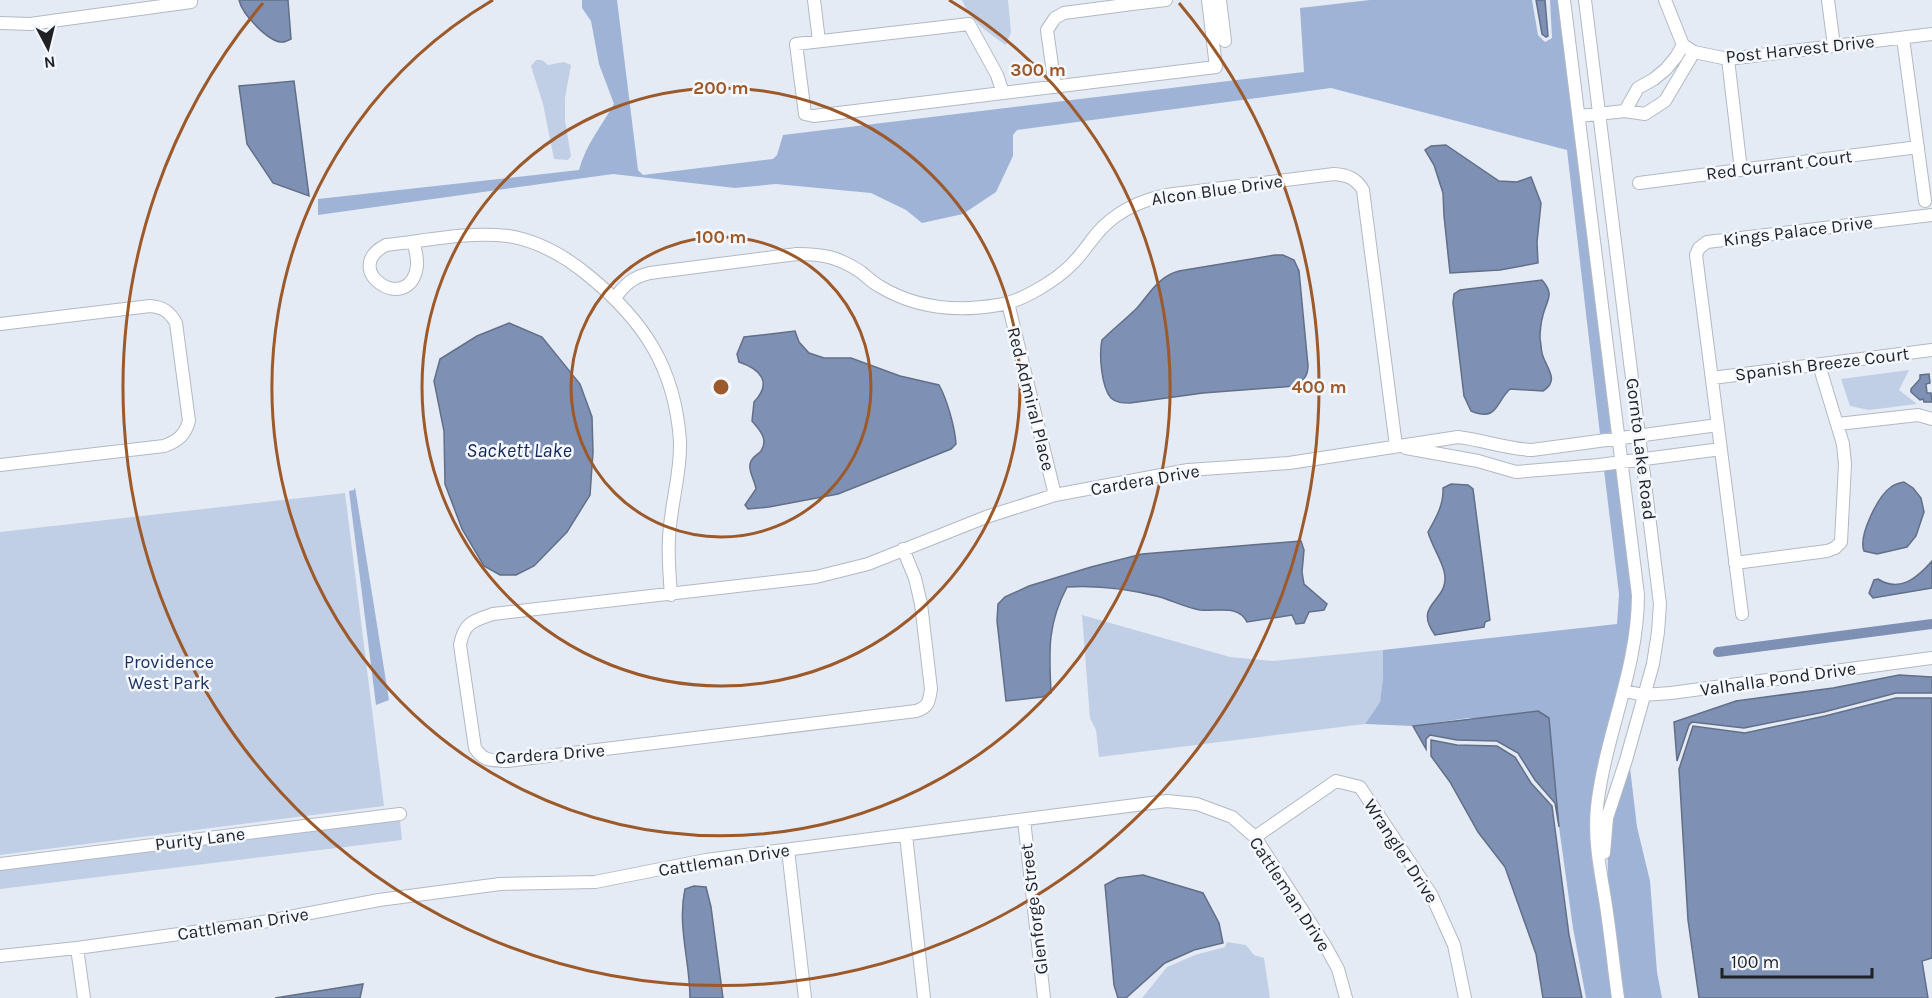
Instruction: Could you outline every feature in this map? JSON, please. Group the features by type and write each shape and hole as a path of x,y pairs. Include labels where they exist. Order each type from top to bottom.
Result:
{"street":[{"path":"814,0 819,41"},
{"path":"1055,87 1047,30 1054,18 1064,13 1132,2 1166,0"},
{"path":"1003,93 997,75 969,24 796,44 804,114 814,116 1216,68 1208,0"},
{"path":"1220,0 1225,41"},
{"name":"Gornto Lake Road","path":"1564,0 1637,582 1638,607 1635,642 1604,766 1597,807 1598,861 1605,893 1618,998"},
{"name":"Gornto Lake Road","path":"1585,0 1660,604 1656,646 1605,828 1605,893"},
{"path":"1625,111 1638,88 1666,69 1683,45 1665,0"},
{"path":"1828,0 1834,46"},
{"path":"0,23 30,24 191,2"},
{"name":"Post Harvest Drive","path":"1683,45 1694,52 1728,59 1932,34"},
{"path":"1903,38 1925,201"},
{"path":"1579,116 1625,111 1645,114 1665,101 1694,52"},
{"path":"1728,59 1741,170"},
{"name":"Red Currant Court","path":"1639,183 1918,147"},
{"name":"Alcon Blue Drive","path":"615,298 626,284 650,273 796,254 818,254 833,257 860,271 877,286 916,303 943,308 1000,305 1043,286 1061,275 1104,226 1132,206 1149,198 1334,174 1345,175 1353,178 1363,190 1396,446"},
{"name":"Kings Palace Drive","path":"1742,614 1696,255 1699,248 1707,242 1932,215"},
{"path":"414,243 416,269 408,284 394,290 380,285 370,268 374,253 386,245 487,234 525,239 574,264 615,298 646,334 668,381 676,411 680,454 668,542 671,595"},
{"name":"Red Admiral Place","path":"1008,303 1054,495"},
{"path":"0,324 150,306 166,310 176,323 189,421 187,430 181,437 165,446 0,465"},
{"name":"Spanish Breeze Court","path":"1712,378 1932,350"},
{"path":"1735,562 1827,552 1841,542 1845,464 1838,424 1819,365"},
{"path":"1838,424 1917,415 1932,419"},
{"path":"1619,438 1718,425"},
{"name":"Cardera Drive","path":"903,549 915,578 921,604 931,688 930,700 924,709 507,760 491,760 481,756 475,747 460,658 462,634 467,625 493,614 816,577 868,564 903,549 986,517 1054,495 1188,470 1268,465 1458,437 1516,450 1532,450 1619,438"},
{"path":"1471,459 1474,439"},
{"name":"Cardera Drive","path":"1396,446 1471,459 1515,472 1622,461"},
{"path":"1622,461 1721,449"},
{"name":"Valhalla Pond Drive","path":"1624,691 1643,695 1671,693 1932,658"},
{"name":"Wrangler Drive","path":"1255,837 1336,781 1360,787 1431,894 1454,945 1465,998"},
{"name":"Cattleman Drive","path":"0,956 252,924 379,900 500,884 595,882 706,860 1167,801 1197,804 1232,817 1255,837 1326,947 1338,969 1346,998"},
{"name":"Purity Lane","path":"0,864 400,814"},
{"name":"Glenforge Street","path":"1024,820 1044,998"},
{"path":"906,835 924,998"},
{"path":"788,850 805,998"},
{"path":"77,948 84,998"}],"green space":[{"path":"962,0 1008,0 1011,32 1006,45 975,20"},
{"path":"536,60 542,60 548,65 564,62 571,65 565,98 565,121 571,156 568,160 554,159 543,104 531,66"},
{"path":"1909,370 1899,390 1917,404 1869,410 1850,406 1841,379"},
{"name":"Providence West Park","path":"345,493 384,806 0,855 0,532"},
{"path":"1082,615 1230,657 1273,661 1383,650 1380,702 1365,724 1099,757 1096,730 1090,718"},
{"path":"400,820 402,840 0,889 0,870"},
{"path":"1227,942 1246,945 1254,955 1264,958 1270,998 1142,998 1167,967 1195,955 1225,947"}],"shaded area":[{"path":"582,0 617,0 638,170 643,175 773,159 777,155 783,135 1304,72 1300,8 1370,0 1532,0 1538,35 1545,42 1552,38 1550,0 1559,0 1613,432 1600,434 1567,150 1331,88 1017,130 1013,135 1013,156 996,192 963,214 922,223 906,210 871,193 776,184 735,188 613,174 318,215 318,199 579,170 590,144 614,104 599,64 591,21 582,8"},
{"path":"1617,468 1632,582 1632,629 1591,832 1592,861 1599,894 1612,998 1586,998 1573,928 1559,827 1549,718 1468,718 1413,726 1365,724 1380,702 1383,650 1617,624 1619,594 1604,470"},
{"path":"355,487 389,700 376,705 349,491 354,490"},
{"path":"1630,768 1637,827 1650,881 1657,972 1662,998 1623,998 1613,932 1608,886 1609,841 1614,813"}],"water":[{"path":"239,0 288,0 291,39 284,42 277,41 264,33 245,13"},
{"path":"1536,0 1545,0 1548,36 1546,37 1542,34"},
{"path":"294,81 309,196 273,183 247,144 239,86"},
{"path":"1446,145 1499,181 1517,182 1531,177 1541,203 1537,242 1538,263 1500,270 1450,273 1443,193 1434,165 1425,150 1431,146"},
{"path":"1283,255 1294,260 1299,271 1308,366 1306,375 1300,382 1295,386 1203,393 1130,403 1117,402 1111,398 1105,386 1102,370 1102,340 1137,308 1160,281 1179,271"},
{"path":"1542,280 1549,293 1540,339 1551,382 1543,391 1510,389 1491,413 1480,414 1471,411 1464,396 1453,303 1454,294 1460,290"},
{"name":"Sackett Lake","path":"509,323 542,337 580,384 592,417 593,452 590,495 567,532 534,566 516,575 500,575 484,566 462,529 445,484 444,431 434,381 440,359 477,336"},
{"path":"795,331 799,342 809,353 824,358 851,358 900,376 939,385 950,414 956,444 951,449 838,494 748,509 745,505 756,489 750,464 761,451 764,442 762,434 752,421 754,402 760,395 763,382 758,372 739,362 737,354 744,337"},
{"path":"1929,374 1930,383 1926,384 1927,393 1931,393 1932,402 1924,402 1911,392 1911,389 1920,379 1920,375"},
{"path":"1904,482 1921,498 1924,512 1916,536 1907,547 1877,554 1864,551 1866,527 1875,507 1891,487"},
{"path":"1451,484 1468,485 1473,489 1490,620 1485,622 1484,627 1435,635 1427,615 1429,608 1443,589 1445,581 1443,566 1428,532 1441,505 1443,488"},
{"path":"1301,541 1304,550 1302,572 1304,584 1327,604 1324,610 1309,612 1304,623 1296,624 1292,615 1247,622 1243,616 1233,611 1195,609 1137,592 1102,587 1067,587 1060,601 1051,638 1051,693 1042,697 1006,701 997,621 998,604 1005,597 1029,586 1142,554"},
{"path":"1932,561 1932,588 1873,598 1869,593 1874,580 1894,584 1908,582"},
{"path":"1899,675 1932,677 1932,693 1896,693 1824,712 1744,728 1692,722 1677,761 1674,722 1736,701 1833,688"},
{"path":"1896,698 1932,698 1932,958 1922,961 1928,998 1699,998 1688,920 1679,769 1693,726 1745,733"},
{"path":"1538,711 1549,718 1559,827 1555,803 1535,780 1518,753 1497,741 1457,740 1430,735 1426,739 1426,749 1413,726"},
{"path":"1431,740 1457,745 1497,746 1515,757 1531,783 1552,806 1569,935 1582,998 1543,998 1536,954 1505,867 1478,832 1450,782 1431,756"},
{"path":"1143,875 1203,893 1219,923 1223,943 1194,950 1165,963 1126,998 1118,998 1114,985 1105,885 1118,878"},
{"path":"694,886 706,887 711,907 723,998 690,998 682,916 685,889"},
{"path":"363,984 360,998 275,998"}],"waterway":[{"path":"1718,652 1932,624"}]}
